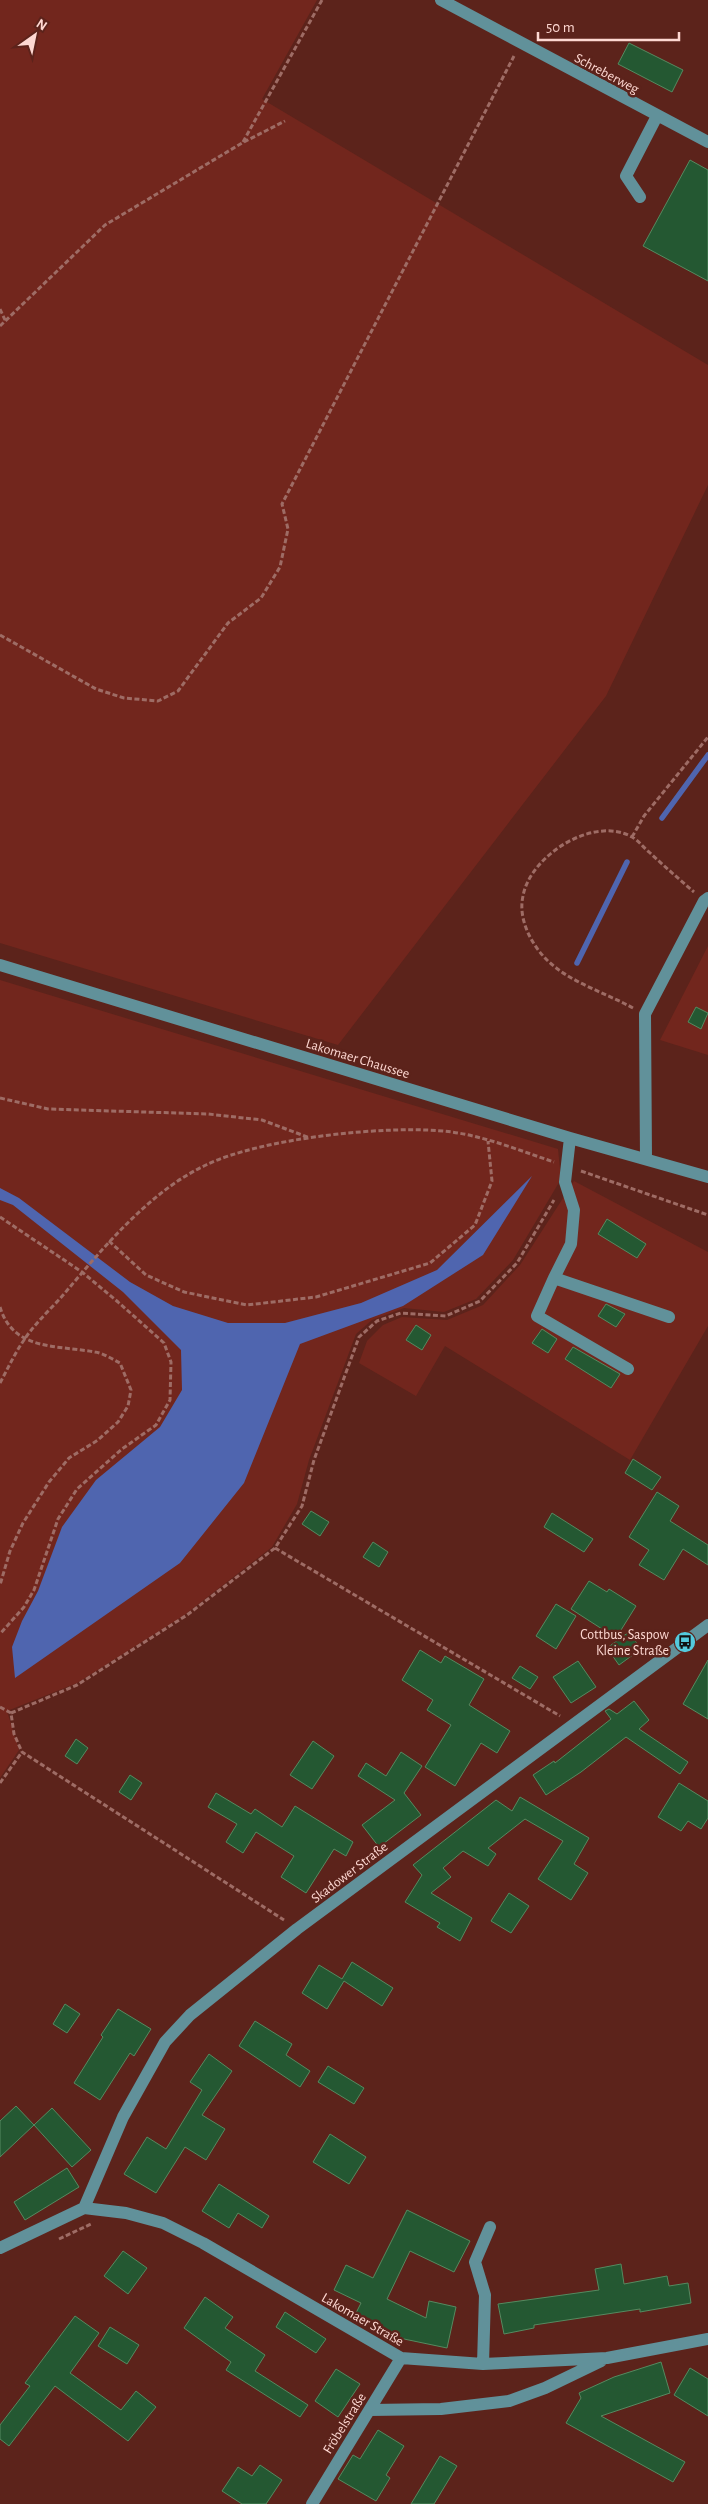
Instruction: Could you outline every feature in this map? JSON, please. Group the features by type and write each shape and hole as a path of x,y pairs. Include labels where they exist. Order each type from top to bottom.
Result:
{"street":[{"name":"Schreberweg","path":"441,0 708,142"},
{"path":"640,197 626,176 656,116"},
{"path":"646,1159 645,1014 706,900"},
{"name":"Lakomaer Chaussee","path":"0,965 570,1138 708,1177"},
{"path":"570,1138 565,1182 574,1210 570,1244 538,1316 628,1368"},
{"path":"554,1278 669,1317"},
{"name":"Skadower Straße","path":"84,2208 120,2123 165,2042 190,2014 298,1929 708,1625"},
{"path":"0,2248 84,2208"},
{"name":"Lakomaer Straße","path":"84,2208 126,2213 163,2223 204,2243 401,2358 483,2364 607,2358 708,2339"},
{"path":"483,2364 485,2295 475,2262 490,2227"},
{"name":"Fröbelstraße","path":"312,2504 401,2358"},
{"path":"370,2410 441,2410 510,2401 546,2388 607,2358"}],"path":[{"path":"242,143 322,0"},
{"path":"0,635 96,689 124,698 158,701 178,691 228,623 261,598 280,567 288,529 282,504 520,43"},
{"path":"0,326 105,225 242,143 285,121"},
{"path":"0,309 6,320"},
{"path":"632,837 644,816 708,737"},
{"path":"645,1014 608,994 567,976 544,958 526,930 522,896 534,869 557,848 587,832 615,831 632,837 706,900"},
{"path":"0,1098 48,1109 208,1114 262,1120 310,1138"},
{"path":"0,1382 24,1339 109,1241 167,1189 206,1165 246,1151 310,1138 403,1129 452,1132 488,1140 708,1215"},
{"path":"109,1241 146,1275 184,1292 247,1305 316,1297 430,1263 475,1225 492,1181 488,1140"},
{"path":"11,1714 77,1685 188,1616 275,1548 302,1506 314,1460 359,1337 377,1321 401,1313 446,1316 480,1301 517,1263 565,1182"},
{"path":"0,1217 82,1272 164,1343 171,1362 170,1400 156,1425 122,1449 77,1489 58,1519 34,1590 24,1607 0,1634"},
{"path":"0,1307 3,1318 24,1339 53,1347 97,1352 120,1362 130,1390 128,1406 118,1422 98,1440 69,1458 49,1482 22,1522 10,1551 0,1585"},
{"path":"275,1548 574,1724"},
{"path":"0,1707 11,1714 14,1734 22,1752 298,1929"},
{"path":"0,1784 22,1752"}],"shaded area":[{"path":"0,0 317,0 262,99 708,365 708,485 606,696 338,1045 0,943"},
{"path":"708,946 708,1055 660,1040"},
{"path":"0,980 558,1149 561,1179 513,1260 476,1299 444,1312 404,1308 372,1320 356,1334 309,1460 297,1504 272,1547 183,1616 77,1683 7,1711 19,1750 0,1778"},
{"path":"574,1181 708,1252 708,1326 630,1460 445,1346 416,1396 359,1363 367,1341 383,1325 402,1317 447,1320 483,1305 520,1265"}],"water":[{"path":"532,1176 483,1255 403,1306 300,1344 244,1483 180,1563 15,1678 12,1647 22,1621 38,1591 62,1527 96,1480 160,1427 182,1390 181,1350 123,1292 13,1205 0,1200 0,1188 19,1198 130,1282 173,1306 228,1323 285,1323 361,1303 437,1270"}],"building":[{"path":"629,43 683,70 672,92 618,64"},
{"path":"690,160 708,170 708,281 643,246"},
{"path":"696,1007 708,1013 701,1029 688,1022"},
{"path":"607,1219 646,1244 637,1258 598,1234"},
{"path":"606,1304 625,1314 616,1327 598,1316"},
{"path":"416,1325 431,1335 422,1350 406,1340"},
{"path":"542,1329 557,1339 548,1353 532,1343"},
{"path":"573,1347 620,1374 611,1388 565,1359"},
{"path":"633,1459 661,1477 652,1490 625,1473"},
{"path":"657,1492 679,1506 670,1521 708,1545 708,1565 683,1549 664,1580 639,1565 649,1550 629,1537"},
{"path":"311,1511 329,1522 320,1536 302,1524"},
{"path":"552,1513 593,1539 584,1552 544,1527"},
{"path":"373,1542 388,1552 379,1567 363,1557"},
{"path":"589,1581 607,1592 609,1589 636,1606 616,1638 571,1609"},
{"path":"556,1604 576,1616 556,1649 536,1636"},
{"path":"629,1632 641,1649 619,1665 607,1648"},
{"path":"420,1650 441,1663 445,1656 484,1679 469,1705 510,1731 497,1753 481,1743 455,1786 425,1767 451,1725 427,1710 433,1700 402,1680"},
{"path":"708,1660 708,1719 683,1704"},
{"path":"578,1661 596,1687 571,1703 553,1677"},
{"path":"520,1666 538,1677 530,1689 512,1678"},
{"path":"634,1701 649,1720 639,1729 688,1762 680,1774 626,1737 581,1772 546,1795 533,1775 554,1761 555,1763 611,1719 605,1711 609,1709 617,1714"},
{"path":"76,1739 88,1748 77,1764 65,1756"},
{"path":"313,1741 334,1756 312,1789 290,1775"},
{"path":"401,1752 422,1766 404,1793 421,1815 379,1847 362,1825 395,1800 358,1776 366,1763 386,1776"},
{"path":"130,1775 142,1783 131,1800 119,1792"},
{"path":"679,1783 708,1801 708,1818 701,1829 688,1821 681,1831 658,1817"},
{"path":"216,1793 251,1814 255,1809 282,1827 295,1806 353,1842 346,1856 334,1849 306,1893 281,1877 294,1856 256,1832 243,1853 226,1842 237,1824 208,1807"},
{"path":"520,1797 589,1838 574,1864 588,1873 571,1900 538,1879 563,1841 525,1819 488,1848 496,1854 488,1866 463,1851 443,1868 451,1877 431,1893 472,1918 460,1941 437,1927 440,1923 405,1902 422,1875 413,1865 496,1800 512,1811"},
{"path":"509,1893 529,1906 511,1933 491,1921"},
{"path":"352,1962 393,1988 382,2006 344,1981 327,2009 302,1993 319,1965 342,1979"},
{"path":"65,2004 80,2014 67,2033 53,2024"},
{"path":"118,2009 151,2029 134,2056 130,2053 100,2100 74,2083"},
{"path":"255,2021 292,2044 286,2055 310,2071 300,2087 239,2046"},
{"path":"209,2054 232,2071 202,2115 225,2129 206,2160 185,2147 156,2193 124,2174 147,2137 166,2149 202,2090 190,2082"},
{"path":"328,2066 364,2088 354,2104 318,2082"},
{"path":"16,2106 34,2125 0,2157 0,2121"},
{"path":"52,2108 91,2150 72,2167 34,2125"},
{"path":"330,2134 366,2157 349,2184 313,2162"},
{"path":"67,2168 79,2187 25,2220 14,2202"},
{"path":"219,2184 269,2216 262,2228 238,2213 229,2228 202,2211"},
{"path":"407,2210 470,2241 454,2272 410,2251 387,2299 426,2318 429,2301 456,2307 447,2348 404,2339 355,2315 361,2303 334,2290 346,2265 373,2278"},
{"path":"123,2251 147,2268 128,2294 104,2276"},
{"path":"621,2264 624,2284 667,2276 669,2286 688,2283 691,2303 640,2312 640,2309 534,2325 534,2328 504,2334 498,2304 599,2290 595,2269"},
{"path":"205,2297 233,2317 225,2328 265,2355 255,2371 308,2405 300,2417 226,2370 231,2362 184,2328"},
{"path":"285,2312 326,2339 316,2353 276,2327"},
{"path":"75,2316 99,2333 70,2373 121,2410 136,2391 156,2407 128,2441 55,2386 9,2446 0,2439 0,2425 30,2386 25,2383"},
{"path":"110,2327 139,2345 127,2364 98,2346"},
{"path":"661,2362 670,2393 601,2416 685,2462 673,2482 566,2423 581,2398 579,2393 614,2377"},
{"path":"690,2368 708,2379 708,2416 674,2395"},
{"path":"336,2369 360,2384 338,2417 315,2401"},
{"path":"378,2430 404,2446 386,2475 390,2478 376,2501 338,2479 353,2455 360,2459"},
{"path":"440,2456 457,2466 434,2504 411,2504"},
{"path":"260,2465 282,2480 266,2504 242,2504 222,2491 238,2467 252,2476"}],"waterway":[{"path":"662,818 708,755"},
{"path":"577,963 627,862"}],"place":[{"name":"Cottbus, Saspow Kleine Straße","path":"685,1642"}]}
